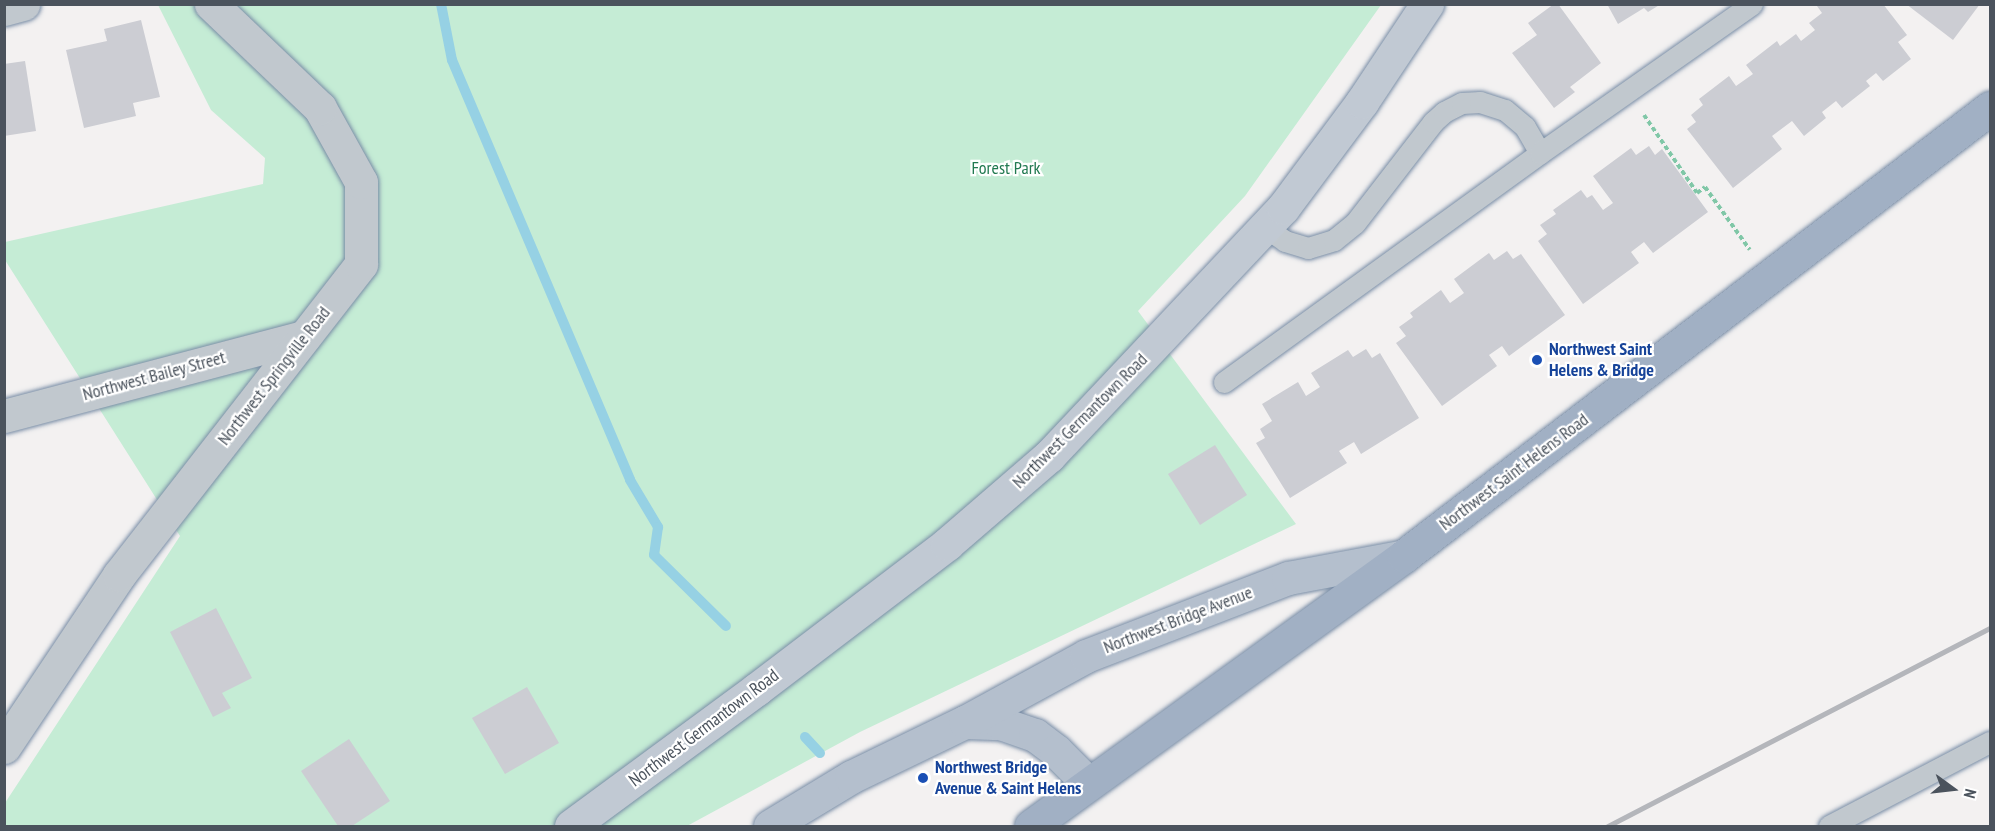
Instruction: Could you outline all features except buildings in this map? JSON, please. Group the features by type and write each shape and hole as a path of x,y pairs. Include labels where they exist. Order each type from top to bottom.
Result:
{"highway":[{"name":"Northwest Saint Helens Road","path":"1031,826 1404,556 1990,108"}],"main road":[{"name":"Northwest Germantown Road","path":"571,826 757,689 947,544 1049,456 1283,208 1362,102 1426,4"},
{"name":"Northwest Bridge Avenue","path":"770,826 851,777 965,722 1086,656 1288,578 1404,556"},
{"name":"Northwest Bridge Avenue","path":"965,722 1000,723 1035,735 1056,751 1088,783"}],"street":[{"path":"4,9 23,4"},
{"name":"Northwest Springville Road","path":"4,747 119,575 361,264 361,182 320,108 211,4"},
{"name":"Northwest Bailey Street","path":"4,416 304,337"}],"lane":[{"path":"1224,382 1628,90 1752,4"},
{"path":"1265,227 1285,241 1308,248 1334,240 1355,223 1433,122 1444,112 1462,103 1480,102 1505,110 1525,127 1540,153"},
{"path":"1829,826 1990,742"}],"path":[{"path":"1628,90 1697,193 1705,187 1769,277"}],"green space":[{"name":"Forest Park","path":"158,5 1381,5 1245,196 1138,311 1296,524 860,732 687,826 5,826 5,803 180,536 5,260 5,242 263,184 265,158 211,110"}],"waterway":[{"path":"441,4 452,60 630,480 658,527 654,555 726,626"},
{"path":"805,737 820,753"}],"railway":[{"path":"1608,826 1990,628"}],"place":[{"name":"Northwest Saint Helens & Bridge","path":"1537,360"},
{"name":"Northwest Bridge Avenue & Saint Helens","path":"923,778"}]}
